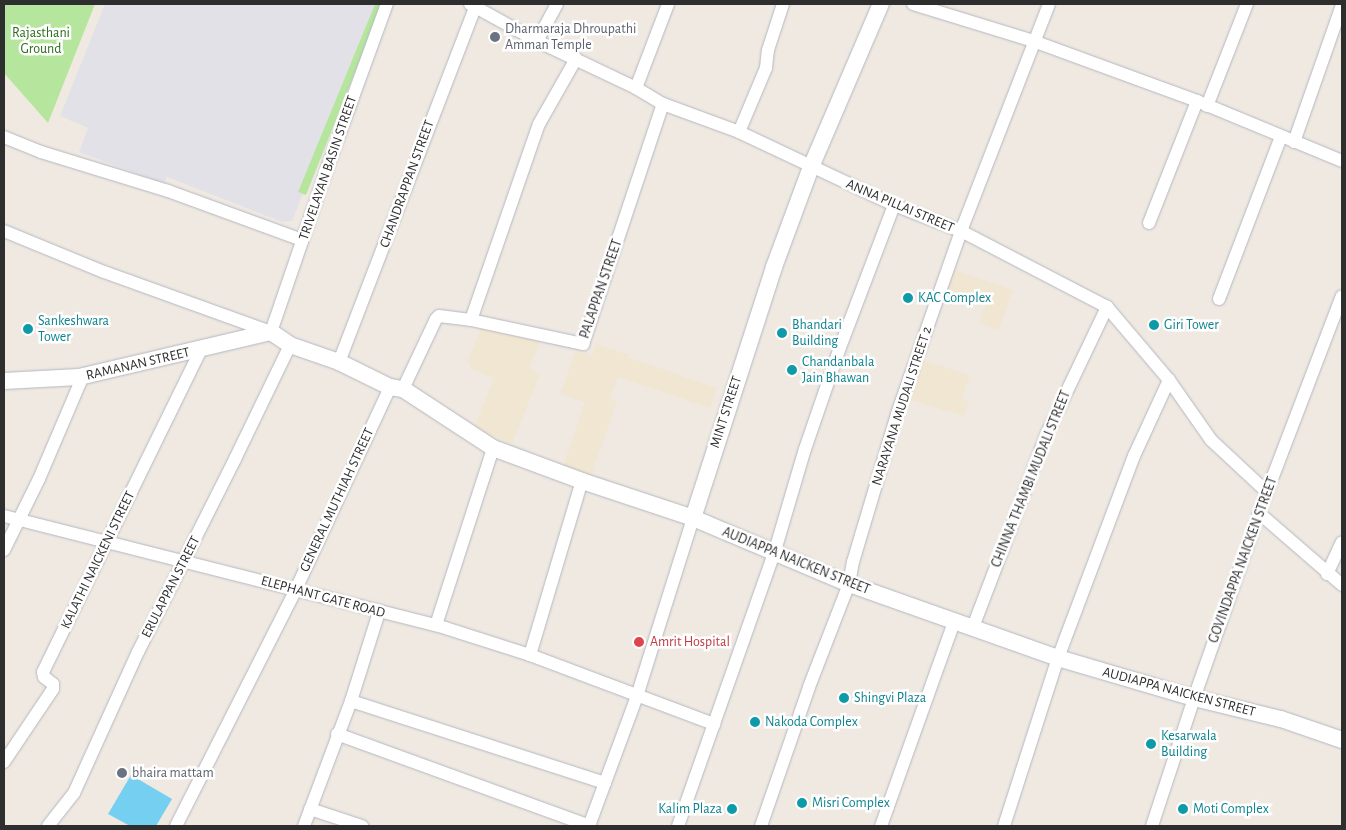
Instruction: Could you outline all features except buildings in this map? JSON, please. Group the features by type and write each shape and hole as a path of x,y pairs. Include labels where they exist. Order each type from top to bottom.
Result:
{"street":[{"name":"TRIVELAYAN BASIN STREET","path":"271,332 387,4"},
{"path":"537,41 557,4"},
{"path":"636,88 668,4"},
{"path":"739,132 766,68 768,50 783,4"},
{"name":"MINT STREET","path":"590,826 637,696 750,338 811,167 881,4"},
{"path":"913,4 1033,41 1202,104 1342,161"},
{"name":"NARAYANA MUDALI STREET 2","path":"761,826 809,686 849,584 853,562 897,414 961,231 1033,41 1049,4"},
{"path":"1149,223 1247,4"},
{"name":"ANNA PILLAI STREET","path":"473,5 537,41 636,88 663,104 739,132 894,205 961,231 1107,306 1169,380 1211,440 1267,492"},
{"name":"CHANDRAPPAN STREET","path":"339,362 473,5"},
{"path":"1294,142 1342,5"},
{"path":"471,320 539,124 576,59"},
{"name":"PALAPPAN STREET","path":"396,388 436,319 444,316 471,320 580,344 585,342 600,291 663,104"},
{"path":"4,137 40,152 168,191 302,240"},
{"path":"1219,299 1281,137"},
{"path":"678,826 774,554 805,449 836,359 894,205"},
{"path":"4,231 104,272 271,332"},
{"name":"GOVINDAPPA NAICKEN STREET","path":"1152,826 1194,698 1259,513 1342,296"},
{"name":"CHINNA THAMBI MUDALI STREET","path":"973,627 1047,433 1107,306"},
{"name":"AUDIAPPA NAICKEN STREET","path":"271,332 290,345 339,362 396,388 493,448 582,481 693,518 774,554 849,584 1058,658 1194,698 1281,719 1342,740"},
{"name":"RAMANAN STREET","path":"4,381 61,380 83,376 201,350 271,332"},
{"name":"ERULAPPAN STREET","path":"48,826 74,793 138,652 290,345"},
{"name":"KALATHI NAICKENI STREET","path":"4,762 53,690 52,684 44,677 43,672 72,609 108,542 201,350"},
{"path":"4,550 83,376"},
{"path":"1004,826 1058,658 1134,456 1169,380"},
{"name":"GENERAL MUTHIAH STREET","path":"176,826 396,388"},
{"path":"436,625 493,448"},
{"path":"530,655 582,481"},
{"path":"1259,513 1327,574 1342,585"},
{"name":"ELEPHANT GATE ROAD","path":"4,516 436,625 530,655 714,724"},
{"path":"1327,574 1342,542"},
{"path":"304,826 351,701 379,612"},
{"path":"881,826 954,622"},
{"path":"351,701 605,783"},
{"path":"337,734 590,826"},
{"path":"310,809 362,826"}],"shaded area":[{"path":"105,4 375,4 298,192 303,194 292,221 282,222 167,177 164,184 79,152 88,128 60,116"},
{"path":"951,269 1013,290 999,330 979,323 987,301 973,296 971,300 943,290"},
{"path":"483,326 541,339 529,369 540,374 512,444 474,428 494,378 470,368 471,364 467,362"},
{"path":"596,344 630,355 629,358 717,388 710,408 618,377 610,398 617,401 591,476 563,466 585,402 560,394 576,351 592,356"},
{"path":"920,360 970,375 962,399 969,402 964,416 908,399"}],"green space":[{"name":"Rajasthani Ground","path":"4,4 95,4 48,123 4,73"},
{"path":"375,4 382,4 306,195 298,192"}],"water":[{"path":"131,775 172,799 156,826 130,826 108,814"}],"place":[{"name":"Dharmaraja Dhroupathi Amman Temple","path":"495,37"},
{"name":"KAC Complex","path":"908,298"},
{"name":"Giri Tower","path":"1154,325"},
{"name":"Sankeshwara Tower","path":"28,329"},
{"name":"Bhandari Building","path":"782,333"},
{"name":"Chandanbala Jain Bhawan","path":"792,370"},
{"name":"Amrit Hospital","path":"639,642"},
{"name":"Shingvi Plaza","path":"844,698"},
{"name":"Nakoda Complex","path":"755,722"},
{"name":"Kesarwala Building","path":"1151,744"},
{"name":"bhaira mattam","path":"122,773"},
{"name":"Misri Complex","path":"802,803"},
{"name":"Kalim Plaza","path":"732,809"},
{"name":"Moti Complex","path":"1183,809"}]}
